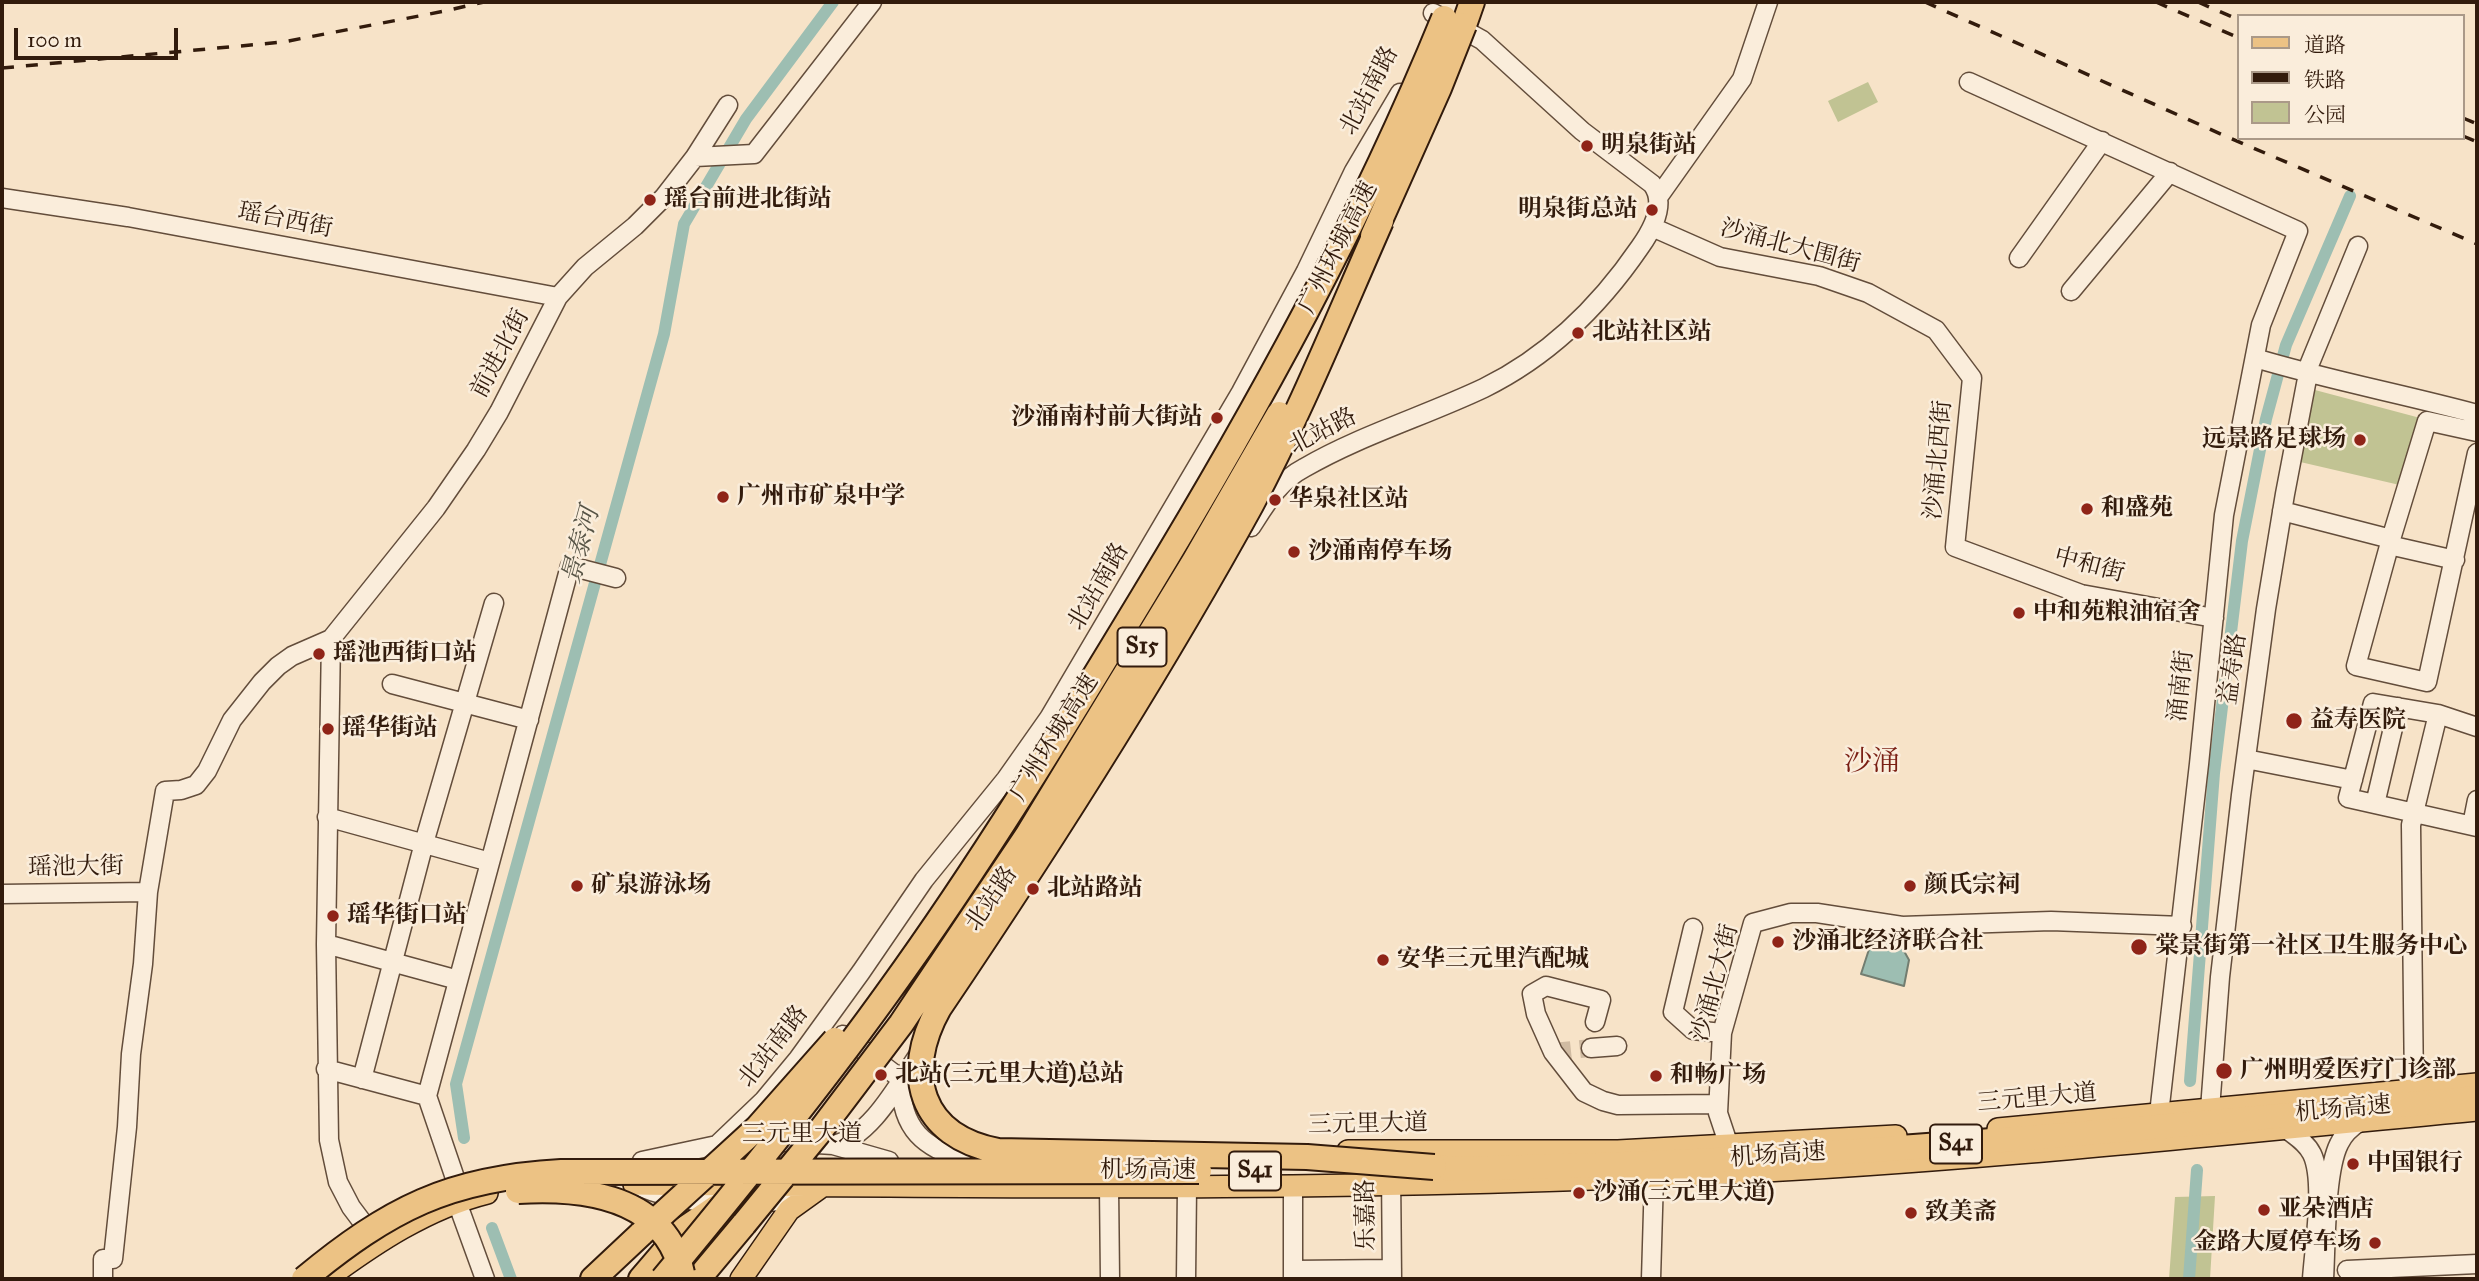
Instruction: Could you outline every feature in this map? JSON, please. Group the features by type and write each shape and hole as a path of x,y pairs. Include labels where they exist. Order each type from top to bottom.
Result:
{"highway":[{"name":"广州环城高速","path":"698,1279 817,1135 901,1024 1027,836 1202,548 1269,431 1381,221 1439,88 1472,2"},
{"name":"广州环城高速","path":"663,1279 813,1094 891,989 966,879 1098,672 1181,534 1296,332 1420,79 1440,5"},
{"path":"1381,221 1251,505 1089,780 939,1009 923,1042 921,1072 925,1097 945,1129 967,1143 998,1151 1307,1157 1433,1167"},
{"path":"593,1279 758,1127 859,1013 966,879"},
{"name":"机场高速","path":"1077,1172 1433,1167 1457,1169 1636,1164 1901,1149 2477,1098"},
{"path":"304,1279 357,1238 409,1206 463,1186 520,1174 1077,1172"},
{"path":"641,1279 683,1230 697,1219 727,1202 758,1190 792,1185 996,1182 1077,1172"},
{"path":"314,1279 403,1226 448,1206 495,1194 552,1190 600,1195 620,1202 645,1216 670,1241 683,1279"},
{"path":"707,1279 744,1224"},
{"path":"610,1279 642,1233"}],"main road":[{"name":"三元里大道","path":"326,1279 406,1226 457,1202 488,1193 531,1187 631,1184 1186,1187 1392,1184 1433,1167 1580,1151 1923,1135 2477,1084"},
{"name":"三元里大道","path":"288,1279 363,1223 421,1192 455,1178 524,1164 642,1161 969,1161 1391,1150 1433,1167 1654,1177 1916,1160 2477,1111"},
{"path":"741,1279 789,1210 822,1187"}],"street":[{"path":"695,157 754,154 872,2"},
{"path":"1440,5 1582,131 1652,184 1659,196 1742,79 1768,2"},
{"name":"北站南路","path":"719,1143 764,1100 825,1022 924,880 1027,750 1080,668 1241,392 1354,171 1403,88 1440,5"},
{"path":"1969,82 2170,172 2071,291"},
{"name":"前进北街","path":"331,639 436,508 476,450 499,412 558,297 585,267 652,210 695,157 728,105"},
{"path":"2019,258 2102,141"},
{"name":"涌南街","path":"2159,1114 2182,926 2224,515 2261,325 2298,231 2170,172"},
{"name":"北站路","path":"832,1145 843,1143 869,1123 901,1079 1062,838 1270,497 1283,482 1302,469 1371,435 1483,388 1535,357 1576,326 1600,301 1652,227 1659,196"},
{"name":"瑶台西街","path":"2,198 128,217 558,297"},
{"name":"沙涌北大围街","path":"1652,227 1720,257 1819,276 1868,293 1936,330 1972,377"},
{"name":"益寿路","path":"2210,1109 2220,978 2246,759 2282,511 2310,363 2357,246"},
{"path":"2255,358 2308,374 2419,398 2477,414"},
{"name":"沙涌北西街","path":"1955,547 1972,377"},
{"path":"2477,432 2427,421 2356,666 2427,682 2477,453"},
{"path":"2282,511 2455,560"},
{"name":"中和街","path":"1955,547 2081,594 2214,618"},
{"path":"455,1178 427,1096 458,980 570,566 616,579"},
{"path":"362,1079 424,843 494,603"},
{"path":"331,639 326,944 328,1131 333,1168 343,1193 368,1232 370,1248"},
{"name":"瑶池大街","path":"2,894 148,891 165,791 196,785 207,772 232,720 262,682 292,656 331,639"},
{"path":"392,684 529,720"},
{"path":"2477,727 2438,714 2373,703 2348,798 2475,826 2477,800"},
{"path":"2375,804 2398,707"},
{"path":"2414,1090 2411,825 2438,714"},
{"path":"2246,759 2353,780"},
{"path":"327,817 490,862"},
{"path":"103,1279 103,1259 113,1259 127,1127 131,1054 144,964 148,891"},
{"name":"沙涌北大街","path":"1729,1146 1718,1113 1722,1033 1753,923 1791,913 1817,913 1902,926 2051,921 2182,926"},
{"path":"1693,928 1673,1012 1693,1030 1722,1033"},
{"path":"326,944 458,980"},
{"path":"1595,1022 1601,1000 1546,986 1532,994 1536,1014 1553,1052 1584,1092 1618,1105 1718,1104"},
{"path":"825,1022 901,1079 902,1102 915,1134 940,1153 969,1161"},
{"path":"1591,1048 1617,1046"},
{"path":"326,1069 427,1096"},
{"path":"2324,1279 2329,1196 2335,1153 2347,1131 2361,1121"},
{"path":"2285,1128 2305,1144 2316,1165 2318,1192 2312,1279"},
{"path":"642,1161 719,1143 772,1141 832,1145 889,1161"},
{"name":"乐嘉路","path":"1391,1150 1392,1274"},
{"path":"1651,1279 1654,1177"},
{"path":"1293,1186 1293,1275 1392,1274"},
{"path":"1109,1187 1110,1279"},
{"path":"1186,1187 1186,1279"},
{"path":"457,1202 485,1279"},
{"path":"2347,1270 2477,1264"}],"green space":[{"path":"1868,82 1878,102 1838,122 1828,101"},
{"name":"远景路足球场","path":"2315,390 2424,419 2404,486 2296,461"},
{"path":"2215,1196 2210,1279 2169,1279 2175,1197"}],"water":[{"path":"1873,937 1899,942 1909,960 1904,986 1861,974"}],"waterway":[{"name":"景泰河","path":"464,1138 456,1084 664,334 684,224 746,119 833,2"},
{"path":"2190,1081 2214,773 2242,541 2266,419 2286,345 2350,196"},
{"path":"2189,1279 2197,1170"},
{"name":"景泰河","path":"492,1228 511,1279"}],"tunnel":[{"path":"1553,1052 1591,1048"}],"railway":[{"path":"2,68 283,42 484,2"},
{"path":"1925,2 2223,135 2477,244"},
{"path":"2156,2 2238,38"},
{"path":"2198,2 2238,20"},
{"path":"2465,119 2477,124"},
{"path":"2465,137 2477,142"}],"place":[{"name":"明泉街站","path":"1587,146"},
{"name":"瑶台前进北街站","path":"650,200"},
{"name":"明泉街总站","path":"1652,210"},
{"name":"北站社区站","path":"1578,333"},
{"name":"沙涌南村前大街站","path":"1217,418"},
{"name":"远景路足球场","path":"2360,440"},
{"name":"广州市矿泉中学","path":"723,497"},
{"name":"华泉社区站","path":"1275,500"},
{"name":"和盛苑","path":"2087,509"},
{"name":"沙涌南停车场","path":"1294,552"},
{"name":"中和苑粮油宿舍","path":"2019,613"},
{"name":"瑶池西街口站","path":"319,654"},
{"name":"益寿医院","path":"2294,721"},
{"name":"瑶华街站","path":"328,729"},
{"name":"矿泉游泳场","path":"577,886"},
{"name":"颜氏宗祠","path":"1910,886"},
{"name":"北站路站","path":"1033,889"},
{"name":"瑶华街口站","path":"333,916"},
{"name":"沙涌北经济联合社","path":"1778,942"},
{"name":"棠景街第一社区卫生服务中心","path":"2139,947"},
{"name":"安华三元里汽配城","path":"1383,960"},
{"name":"广州明爱医疗门诊部","path":"2224,1071"},
{"name":"北站(三元里大道)总站","path":"881,1075"},
{"name":"和畅广场","path":"1656,1076"},
{"name":"中国银行","path":"2353,1164"},
{"name":"沙涌(三元里大道)","path":"1579,1193"},
{"name":"亚朵酒店","path":"2264,1210"},
{"name":"致美斋","path":"1911,1213"},
{"name":"金路大厦停车场","path":"2375,1243"}],"district":[{"name":"沙涌","path":"1872,763"}]}
